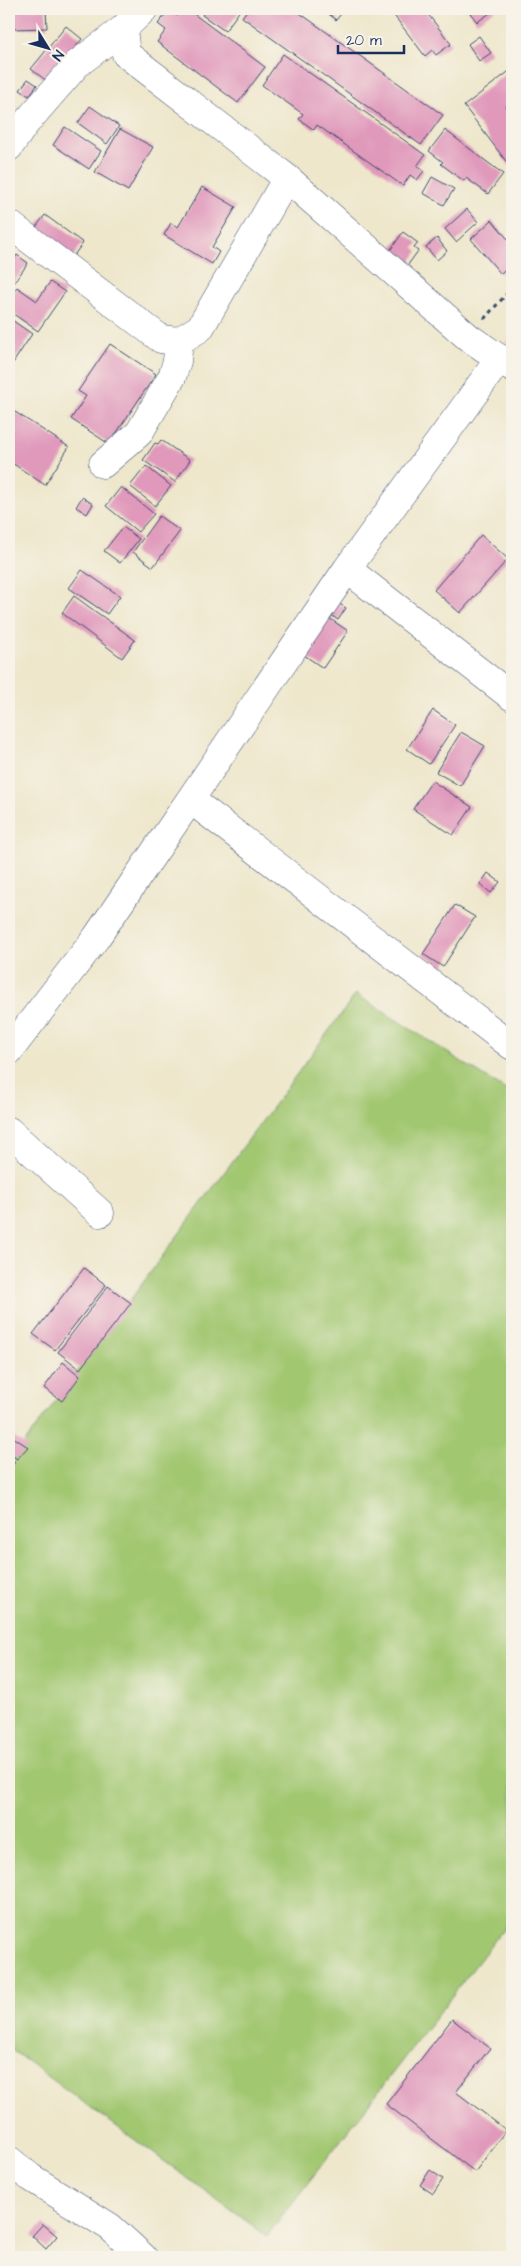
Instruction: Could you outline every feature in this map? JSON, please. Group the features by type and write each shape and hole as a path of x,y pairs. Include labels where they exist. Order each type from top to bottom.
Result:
{"street":[{"path":"9,147 77,64 123,29 144,9"},
{"path":"9,1051 96,938 347,569 506,362 468,337 288,178 126,54 123,29"},
{"path":"9,224 161,339 179,341 200,328 288,178"},
{"path":"103,464 139,433 172,377 179,341"},
{"path":"347,569 512,697"},
{"path":"191,800 512,1046"},
{"path":"9,1131 100,1213"},
{"path":"9,2160 30,2177 110,2227 143,2257"}],"path":[{"path":"468,337 512,288"}],"green space":[{"path":"356,994 512,1094 512,1918 267,2236 9,2048 9,1464"}],"building":[{"path":"13,9 46,9 47,28 13,29"},
{"path":"182,9 187,9 265,67 238,103 157,42 166,30 158,24 169,10 177,16"},
{"path":"207,9 241,9 225,31 202,15"},
{"path":"248,9 294,9 443,115 421,145 242,17"},
{"path":"323,9 345,9 336,20"},
{"path":"389,9 424,9 451,44 436,55 432,50 425,56"},
{"path":"467,9 496,9 477,22"},
{"path":"66,26 82,39 48,82 31,69"},
{"path":"479,36 491,53 479,61 468,44"},
{"path":"283,54 425,155 417,166 424,171 417,180 410,175 403,186 317,125 314,130 299,119 303,114 262,85"},
{"path":"512,69 512,101 506,106 512,115 512,169 464,106"},
{"path":"28,79 37,85 29,96 20,90"},
{"path":"90,106 119,126 107,144 78,123"},
{"path":"65,127 101,151 89,169 53,145"},
{"path":"120,129 153,147 128,191 95,172"},
{"path":"445,130 503,174 488,194 466,178 464,181 441,164 443,162 429,151"},
{"path":"432,177 454,189 444,205 423,193"},
{"path":"202,187 236,207 212,247 219,252 212,264 164,235 171,223 178,227"},
{"path":"467,209 478,222 456,242 445,229"},
{"path":"45,215 83,243 68,263 30,235"},
{"path":"492,220 512,244 512,264 501,274 471,239"},
{"path":"403,232 418,243 414,248 418,251 407,266 389,252"},
{"path":"437,238 447,251 437,260 426,247"},
{"path":"17,255 28,263 9,290 9,267"},
{"path":"50,282 65,292 38,331 9,311 9,298 17,287 37,301"},
{"path":"9,318 32,334 13,363 9,360"},
{"path":"512,337 512,347 507,342"},
{"path":"110,344 156,374 109,444 71,419 86,396 78,391"},
{"path":"9,408 69,447 45,485 9,461"},
{"path":"161,440 190,460 175,482 143,460 155,443 158,444"},
{"path":"146,466 171,486 155,506 130,486"},
{"path":"121,487 154,514 138,532 106,506"},
{"path":"82,497 93,504 87,514 76,507"},
{"path":"159,516 180,531 153,567 133,552"},
{"path":"123,527 139,539 120,563 104,551"},
{"path":"481,535 508,559 460,613 434,590"},
{"path":"82,570 120,596 107,614 69,588"},
{"path":"74,596 135,640 122,658 62,613"},
{"path":"333,600 346,608 338,620 325,611"},
{"path":"326,616 348,631 323,668 301,653"},
{"path":"433,710 455,725 429,764 407,749"},
{"path":"461,732 485,746 460,786 436,772"},
{"path":"432,781 472,807 453,835 413,809"},
{"path":"488,873 500,882 491,893 480,884"},
{"path":"455,905 475,917 443,967 423,954"},
{"path":"84,1268 106,1285 55,1350 33,1334"},
{"path":"108,1286 131,1303 80,1369 58,1352"},
{"path":"63,1362 80,1376 62,1401 44,1388"},
{"path":"10,1435 28,1447 17,1459 9,1453"},
{"path":"9,1457 15,1462 9,1470"},
{"path":"452,2019 490,2048 456,2092 506,2130 475,2172 386,2104"},
{"path":"430,2170 443,2179 433,2194 420,2185"},
{"path":"43,2224 57,2236 46,2249 32,2236"}]}
